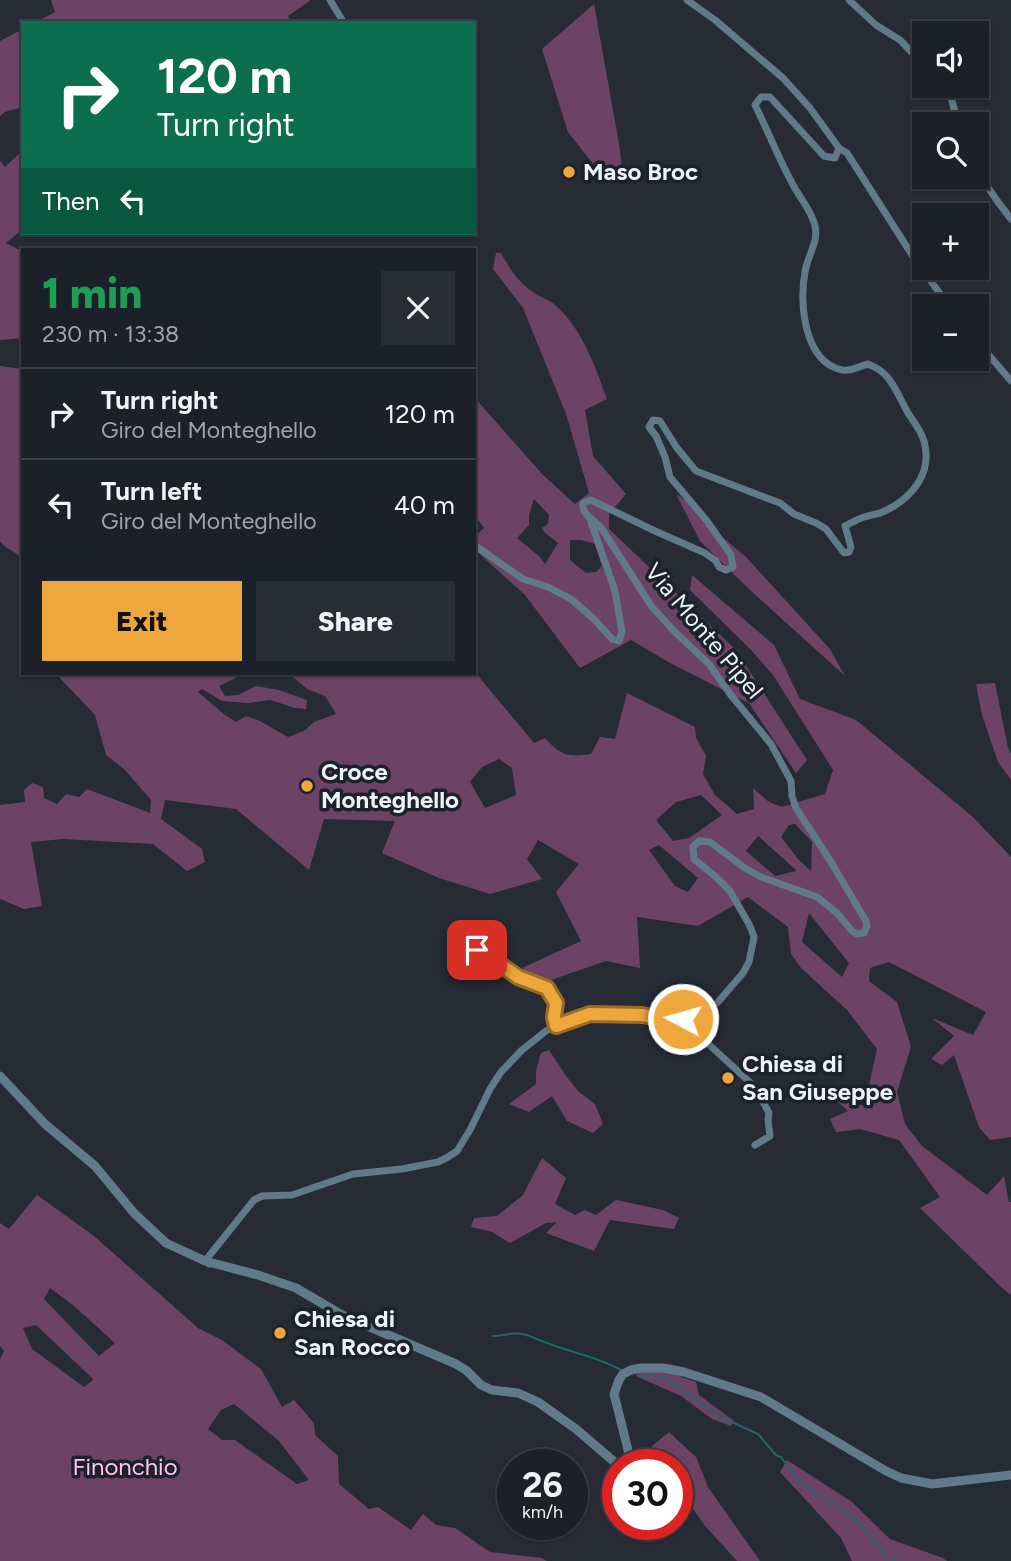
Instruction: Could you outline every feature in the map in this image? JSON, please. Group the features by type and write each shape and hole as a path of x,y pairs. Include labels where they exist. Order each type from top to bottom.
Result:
{"street":[{"path":"330,0 343,21"},
{"path":"687,0 715,20 783,78 810,108 839,148 847,153 940,294"},
{"path":"849,0 912,52"},
{"name":"Via Monte Pipel","path":"690,1017 708,1010 740,978 749,962 754,937 742,909 730,891 694,859 693,847 699,841 710,842 761,877 817,897 857,934 864,933 866,921 796,808 791,781 771,744 709,664 652,607 604,532 583,509 583,503 591,500 705,553 716,561 719,567 726,570 733,567 730,555 707,521 670,477 665,457 649,427 653,420 660,421 696,471 780,503 794,514 826,530 844,552 849,552 851,547 845,526 884,512 902,501 917,486 926,465 924,441 889,378 867,364 844,371 828,365 809,337 804,312 803,284 817,235 815,223 785,169 755,105 761,97 770,97 824,156 835,158 839,148"},
{"path":"989,189 1011,219"},
{"path":"989,355 1011,381"},
{"path":"476,546 523,579 548,587 571,600 612,639 620,641 622,632 615,591 589,518"},
{"path":"460,932 477,950 518,977 547,988 556,1003 556,1026"},
{"path":"208,1264 254,1200 262,1196 292,1195 353,1174 423,1166 448,1157 457,1151 501,1072 522,1050 546,1031 590,1014 642,1015 670,1020 690,1017 704,1041 746,1077 763,1099 769,1113 770,1136 755,1146"},
{"path":"0,1076 45,1124 94,1166 147,1226 166,1242 208,1264 258,1275 296,1288 353,1320 456,1363 481,1385 492,1390 517,1393 538,1402 602,1451"},
{"path":"628,1449 614,1394 616,1385 623,1374 631,1370 663,1368 684,1372 761,1397 901,1478 932,1484 1011,1475"}],"green space":[{"path":"51,0 311,0 288,16 290,21 38,21 55,12"},
{"path":"594,4 623,174 609,184 568,132 542,49"},
{"path":"21,30 21,108 0,116 0,41"},
{"path":"21,152 21,231 6,243 21,251 21,338 0,340 0,161 5,167"},
{"path":"496,253 501,253 512,271 530,290 551,302 564,314 580,336 592,361 607,399 585,410 593,456 626,494 609,514 609,529 736,650 807,760 796,773 749,703 631,640 580,668 525,595 476,551 476,535 484,528 476,517 476,399 543,475 575,504 589,493 566,414 523,308 493,269","holes":["534,499 549,515 548,524 542,528 558,543 545,564 517,538 529,525","570,540 595,544 602,566 596,572 586,573 570,560"]},
{"path":"0,366 21,369 21,557 0,541"},
{"path":"676,494 691,504 703,521 746,557 830,649 845,676 700,541"},
{"path":"692,575 774,645 800,699 856,720 973,817 1011,857 1011,1137 990,1140 979,1127 954,1055 942,1065 931,1059 954,1036 932,1018 973,1035 986,1012 889,962 870,968 869,981 897,1002 911,1047 897,1092 905,1124 922,1146 987,1195 1004,1176 1011,1202 1011,1295 920,1208 940,1197 899,1140 860,1129 836,1132 830,1119 848,1111 834,1098 871,1108 869,1085 877,1049 847,1010 801,968 791,954 788,927 748,897 698,926 637,917 640,968 606,961 548,981 522,968 581,941 556,892 579,864 538,840 527,859 542,879 490,894 439,878 382,853 395,821 324,819 309,870 236,809 165,800 161,819 202,849 205,862 187,871 153,844 63,839 31,842 42,906 24,909 0,899 0,805 25,802 24,790 32,783 43,787 44,798 57,804 66,794 79,797 87,789 150,813 151,800 125,770 106,755 95,715 57,675 238,675 219,686 225,696 238,695 256,686 279,690 307,700 306,709 270,700 248,703 222,701 202,689 198,692 236,722 246,716 288,737 304,731 314,722 336,714 325,696 307,689 293,677 276,675 476,673 534,743 545,738 560,752 576,755 591,754 600,737 615,739 627,693 695,727 696,738 706,756 703,774 715,795 737,814 754,809 753,788 769,802 782,807 825,794 833,770 773,675 690,590","holes":["499,759 512,768 516,795 485,808 470,782 482,767","701,795 722,815 689,838 673,841 656,820 676,802","795,824 812,842 811,871 781,837 789,825","758,836 796,870 796,871 775,876 746,851","659,845 698,878 688,892 675,886 649,850","809,913 849,963 842,977 802,942"]},
{"path":"995,683 1011,754 1011,780 998,762 982,715 976,684"},
{"path":"549,1050 579,1092 595,1104 603,1124 593,1133 567,1121 552,1096 529,1112 509,1104 536,1084 536,1070 541,1053"},
{"path":"542,1158 566,1178 555,1204 575,1215 585,1210 596,1215 616,1200 663,1210 679,1218 674,1229 610,1220 594,1251 546,1233 557,1222 546,1223 510,1243 492,1232 471,1227 474,1218 497,1216 523,1195"},
{"name":"Finonchio","path":"37,1195 94,1236 198,1328 222,1340 261,1369 282,1407 294,1400 314,1423 315,1435 338,1456 339,1484 369,1509 378,1507 411,1530 423,1514 436,1525 455,1528 490,1552 542,1558 547,1561 0,1561 0,1359 4,1351 0,1346 0,1223 9,1229","holes":["50,1288 74,1306 115,1343 99,1356 44,1299","36,1325 93,1380 84,1387 32,1349 23,1328","234,1404 279,1441 309,1480 297,1484 235,1440 222,1440 208,1429 221,1410"]},
{"path":"661,1370 696,1382 699,1395 734,1421 731,1426 712,1419 681,1396 636,1376 639,1372"},
{"path":"669,1432 687,1449 652,1449 651,1447"},
{"path":"693,1454 708,1487 760,1561 737,1561 693,1509"},
{"path":"787,1460 852,1502 890,1539 947,1561 852,1561 841,1538 780,1472"}],"waterway":[{"path":"493,1336 514,1333 528,1335 621,1370"},
{"path":"640,1377 651,1375 665,1378 721,1417 758,1434 776,1455 781,1457 797,1479 858,1522 885,1554 895,1561"}],"place":[{"name":"Maso Broc","path":"569,172"},
{"name":"Croce Monteghello","path":"307,786"},
{"name":"Chiesa di San Giuseppe","path":"728,1078"},
{"name":"Chiesa di San Rocco","path":"280,1333"}],"route":[{"path":"477,950 518,977 547,988 556,1003 556,1026 590,1014 683,1019"}]}
